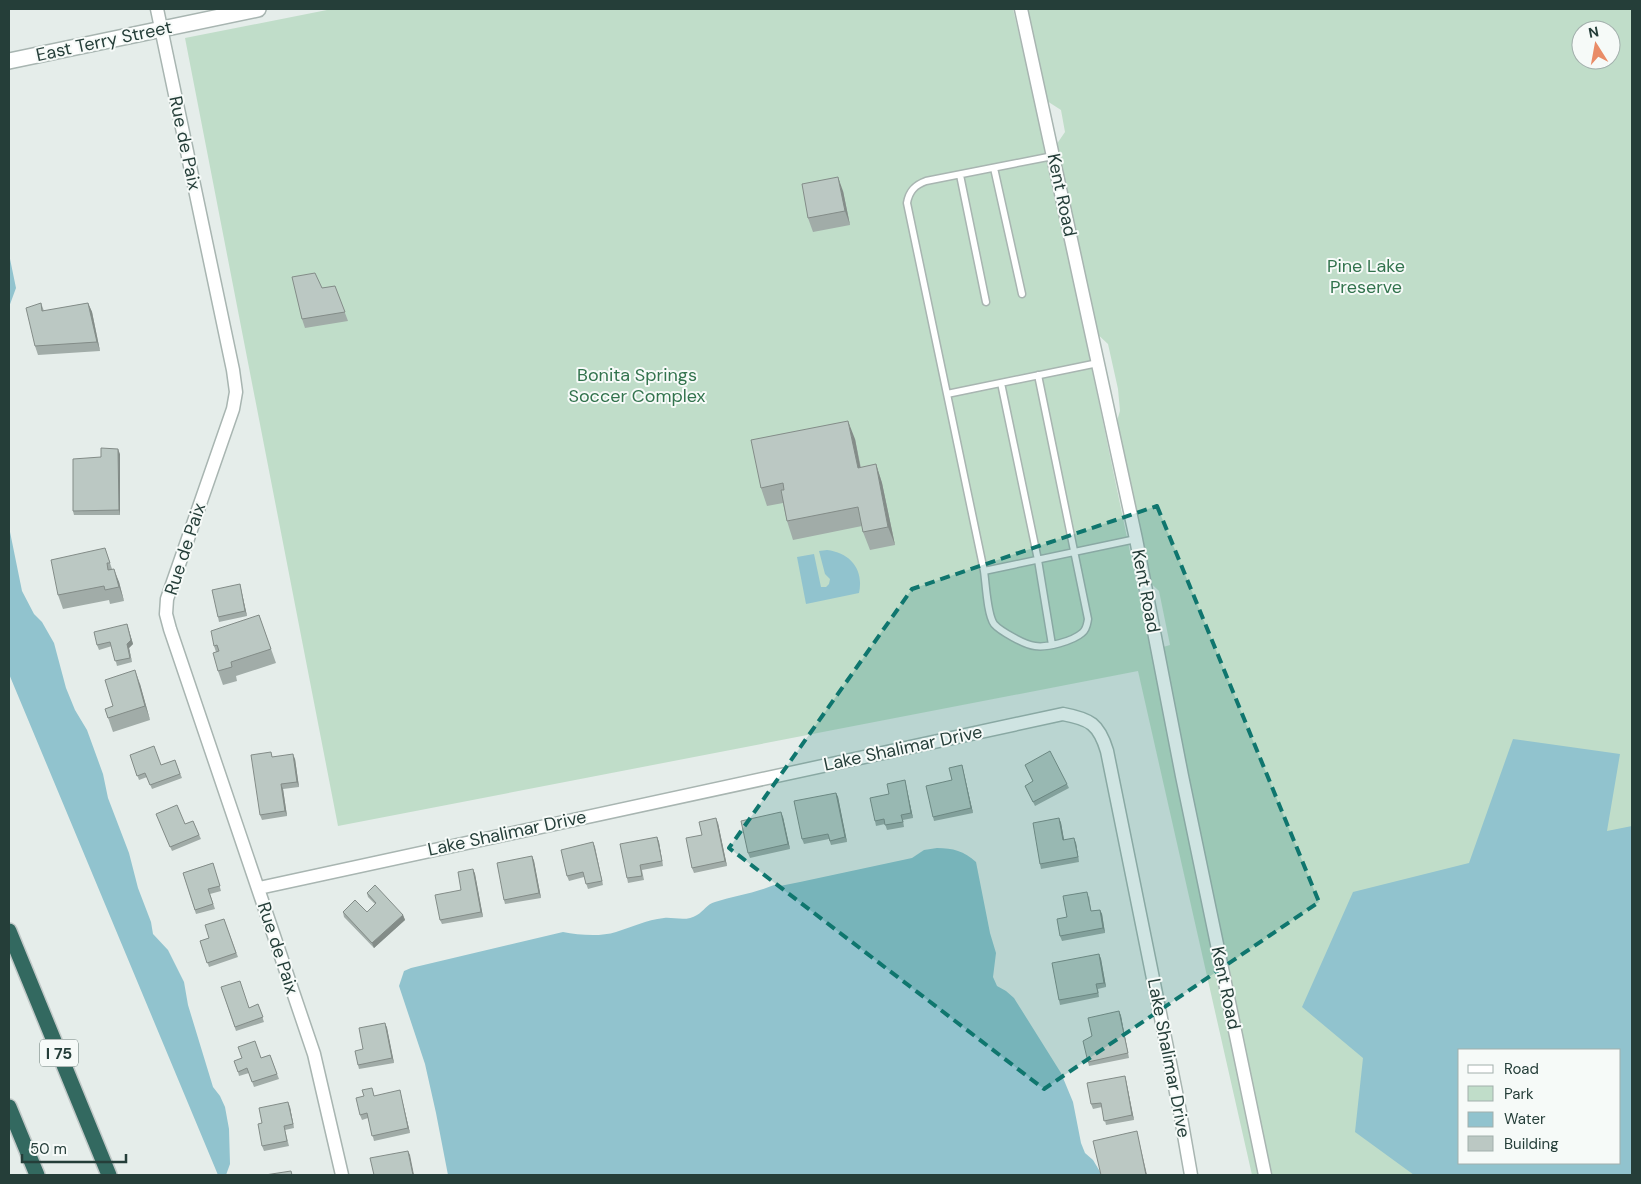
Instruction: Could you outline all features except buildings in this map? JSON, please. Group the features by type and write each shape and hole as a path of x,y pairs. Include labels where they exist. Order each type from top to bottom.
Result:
{"highway":[{"name":"I 75","path":"9,931 109,1175"},
{"path":"9,1106 37,1175"}],"street":[{"name":"Rue de Paix","path":"157,9 233,370 236,392 233,409 167,599 166,614 314,1054 342,1175"},
{"name":"East Terry Street","path":"9,61 258,9"},
{"name":"Kent Road","path":"1021,9 1136,539 1182,776 1265,1175"},
{"name":"Lake Shalimar Drive","path":"259,888 1063,714 1078,717 1092,722 1102,735 1107,751 1191,1175"}],"lane":[{"path":"1038,375 1088,619 1087,627 1082,633 1069,641 1052,645 1034,646 1000,629 993,622 907,203 911,191 920,184 1053,156"},
{"path":"994,168 1022,294"},
{"path":"960,175 986,302"},
{"path":"947,394 1098,363"},
{"path":"1001,383 1038,560 1052,645"},
{"path":"984,571 1136,539"}],"highlighted area":[{"path":"1157,506 1319,902 1044,1089 729,848 912,589"}],"green space":[{"path":"332,9 1013,9 1043,134 1154,667 1160,666 1156,649 1170,645 1159,591 1141,574 1112,437 1120,411 1118,389 1108,344 1094,331 1052,151 1065,132 1061,110 1047,101 1022,9 1632,9 1632,1175 1252,1175 1138,671 338,826 185,38"}],"water":[{"path":"9,254 16,288 9,307"},
{"path":"9,527 22,591 34,614 42,622 54,643 66,688 75,710 87,730 103,774 108,798 129,853 153,934 168,950 184,982 188,1005 213,1087 225,1107 229,1129 230,1164 226,1175 218,1175 9,674"},
{"path":"827,550 843,555 854,564 859,577 859,593 806,604 797,557 814,554 821,587 826,587 830,579 825,574 819,551"},
{"path":"1513,739 1620,754 1607,831 1632,826 1632,1175 1414,1175 1355,1132 1363,1058 1302,1007 1353,892 1469,863"},
{"path":"937,848 958,851 976,862 990,933 996,953 993,977 997,986 1014,998 1061,1073 1073,1102 1081,1143 1085,1153 1093,1160 1102,1175 448,1175 425,1064 399,986 404,971 563,932 603,935 657,919 689,918 702,912 712,903 774,885 780,886 912,858 924,850"}],"park label":[{"name":"Pine Lake Preserve","path":"1366,276"},
{"name":"Bonita Springs Soccer Complex","path":"637,385"}]}
